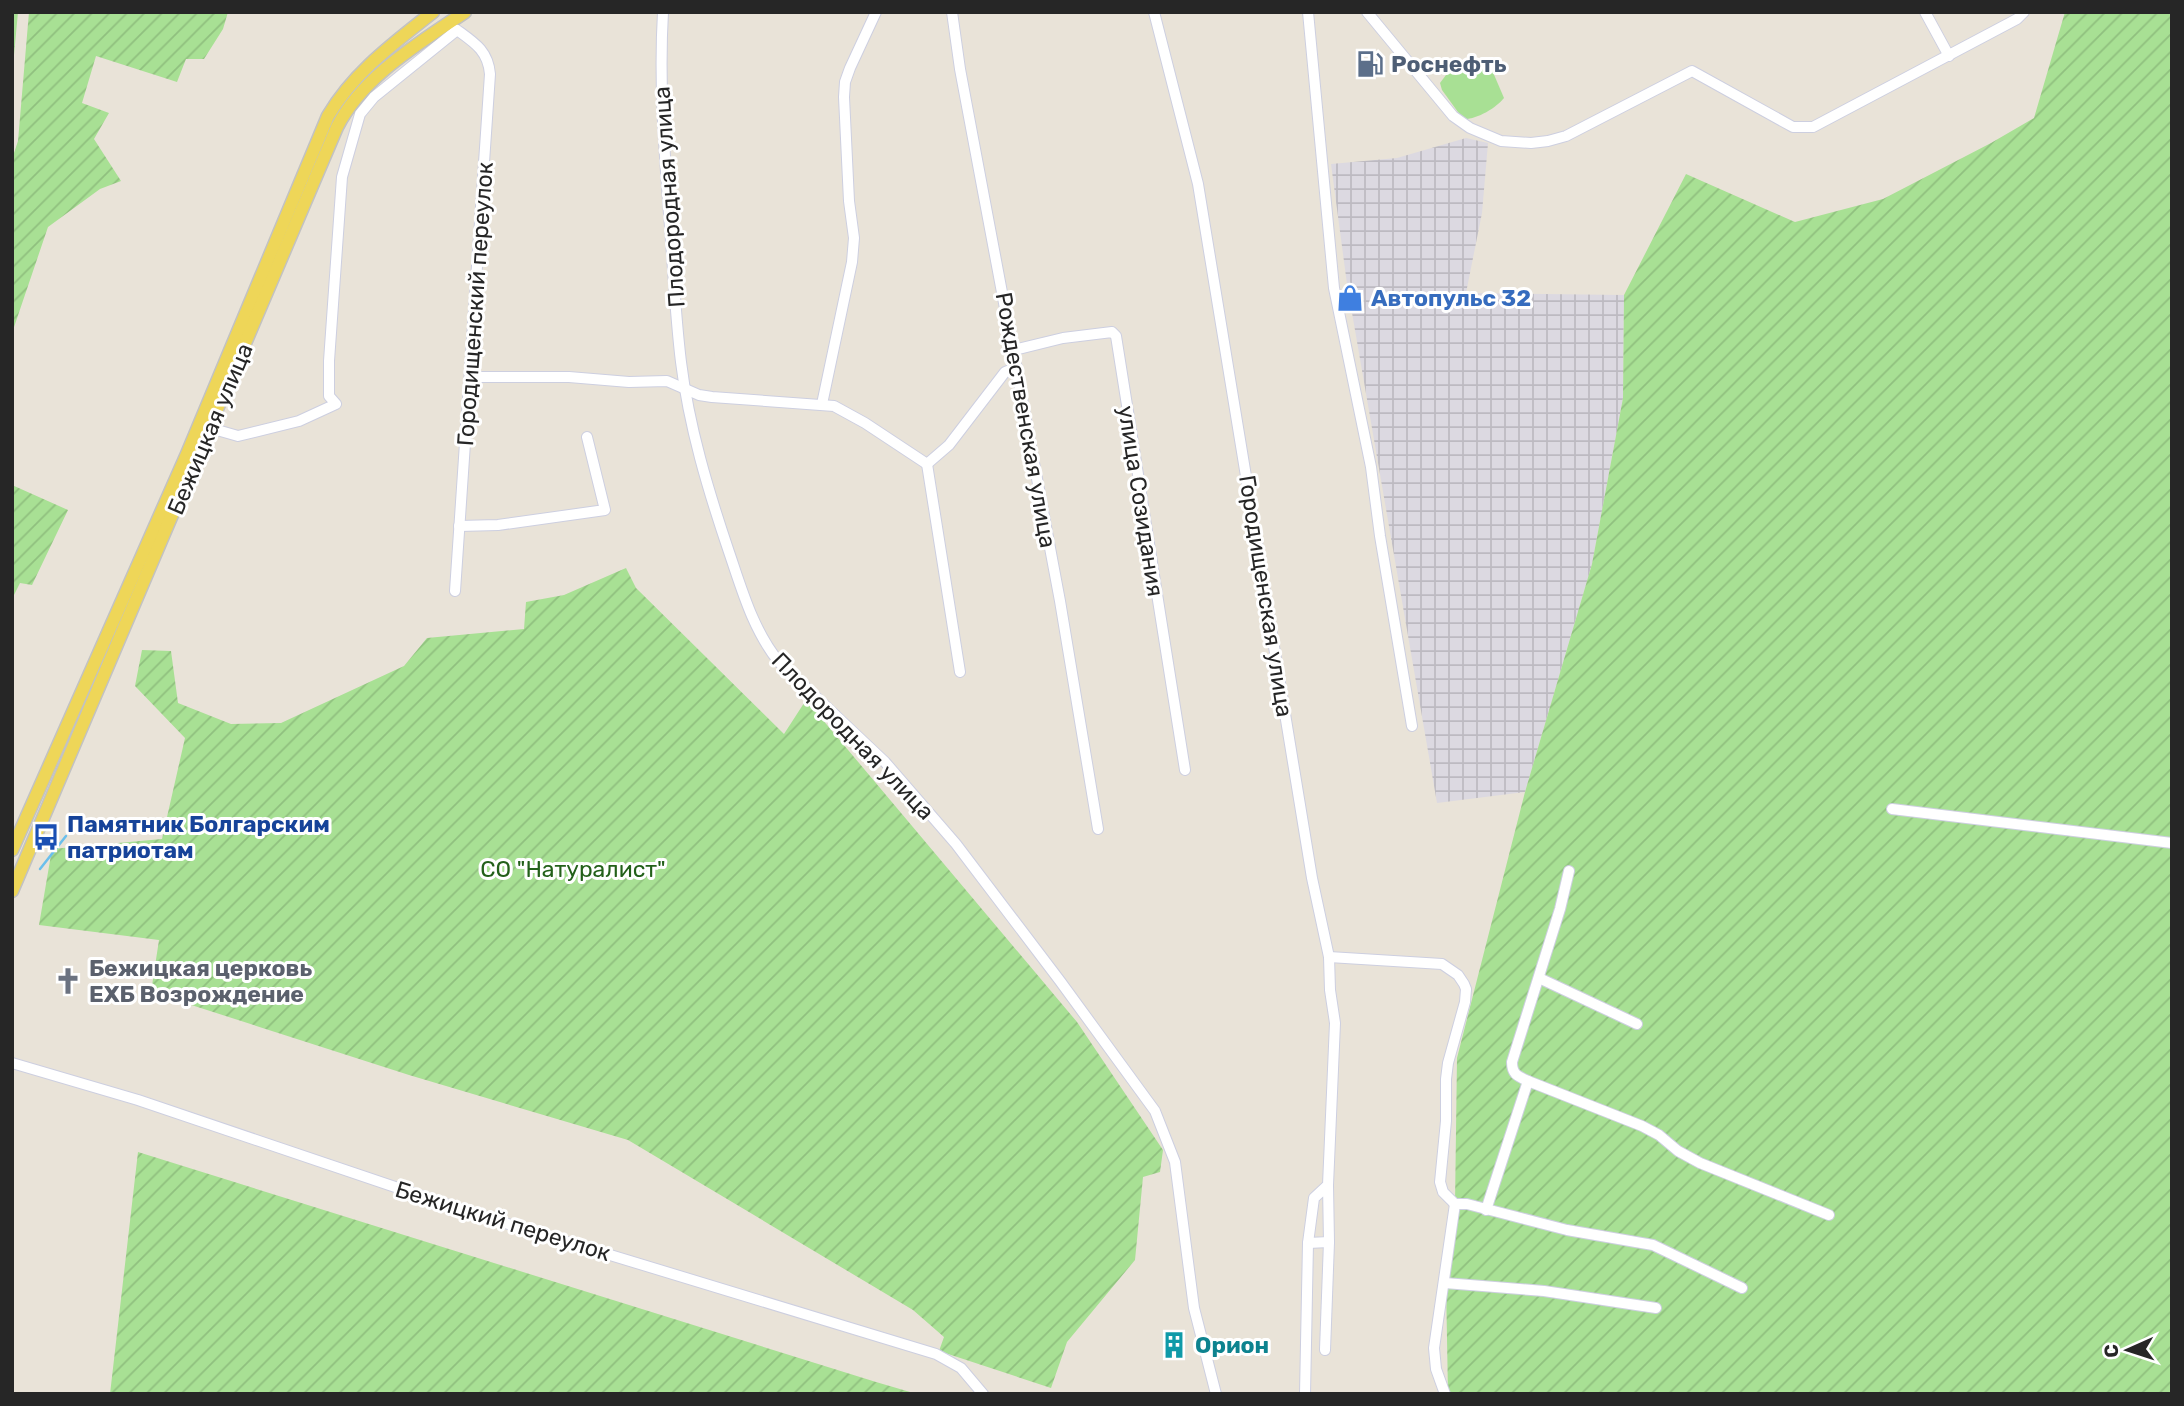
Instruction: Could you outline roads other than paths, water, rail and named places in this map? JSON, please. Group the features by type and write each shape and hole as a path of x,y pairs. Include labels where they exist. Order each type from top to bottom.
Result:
{"main road":[{"name":"Бежицкая улица","path":"12,850 187,454 328,116 368,65 433,12"},
{"name":"Бежицкая улица","path":"12,891 346,111 360,93 412,48 465,12"}],"street":[{"name":"Плодородная улица","path":"663,12 660,80 663,137 677,324 685,387 708,487 755,624 767,647 779,662 885,762 956,844 1155,1111 1175,1162 1194,1308 1216,1394"},
{"path":"822,404 852,262 854,238 849,201 845,82 876,12"},
{"name":"Рождественская улица","path":"952,12 960,69 1014,350 1098,829"},
{"name":"Городищенская улица","path":"1154,12 1198,184 1312,878 1329,957 1335,1023 1325,1350"},
{"path":"1308,12 1334,289 1371,467 1412,726"},
{"path":"1367,12 1453,116 1470,128 1501,141 1531,144 1566,136 1692,71 1793,127 1813,127 2017,19 2024,12"},
{"path":"1925,12 1949,56"},
{"name":"Городищенский переулок","path":"210,428 238,436 299,421 336,404 328,396 337,227 342,177 360,114 374,97 457,30 486,54 490,74 455,591"},
{"name":"улица Созидания","path":"1014,350 1091,333 1112,332 1116,336 1185,770"},
{"path":"927,464 949,445 1005,372 1017,367"},
{"path":"471,377 667,381 699,395 712,397 834,406 865,423 927,464 960,672"},
{"path":"459,526 498,525 605,510 587,437"},
{"path":"1892,809 2172,843"},
{"path":"1569,871 1560,909 1512,1062 1512,1071 1528,1081 1642,1126 1700,1163 1829,1215"},
{"path":"1329,957 1442,964 1458,975 1464,984 1465,1002 1446,1079 1446,1121 1440,1182 1443,1192 1455,1204 1467,1204 1567,1230 1653,1245 1742,1287"},
{"path":"1539,978 1637,1024"},
{"name":"Бежицкий переулок","path":"12,1063 138,1100 472,1213 936,1354 961,1368 984,1394"},
{"path":"1486,1210 1528,1081"},
{"name":"Городищенская улица","path":"1305,1394 1308,1243 1314,1198 1328,1185"},
{"path":"1445,1394 1434,1358 1455,1204"},
{"path":"1308,1243 1329,1242"},
{"path":"1445,1283 1544,1291 1656,1308"}],"waterway":[{"path":"40,869 66,836"}],"place":[{"name":"Роснефть","path":"1370,64"},
{"name":"Автопульс 32","path":"1350,298"},
{"name":"Памятник Болгарским патриотам","path":"46,837"},
{"name":"Бежицкая церковь ЕХБ Возрождение","path":"68,981"},
{"name":"Орион","path":"1174,1345"}],"park label":[{"name":"СО \"Натуралист\"","path":"573,869"}]}
